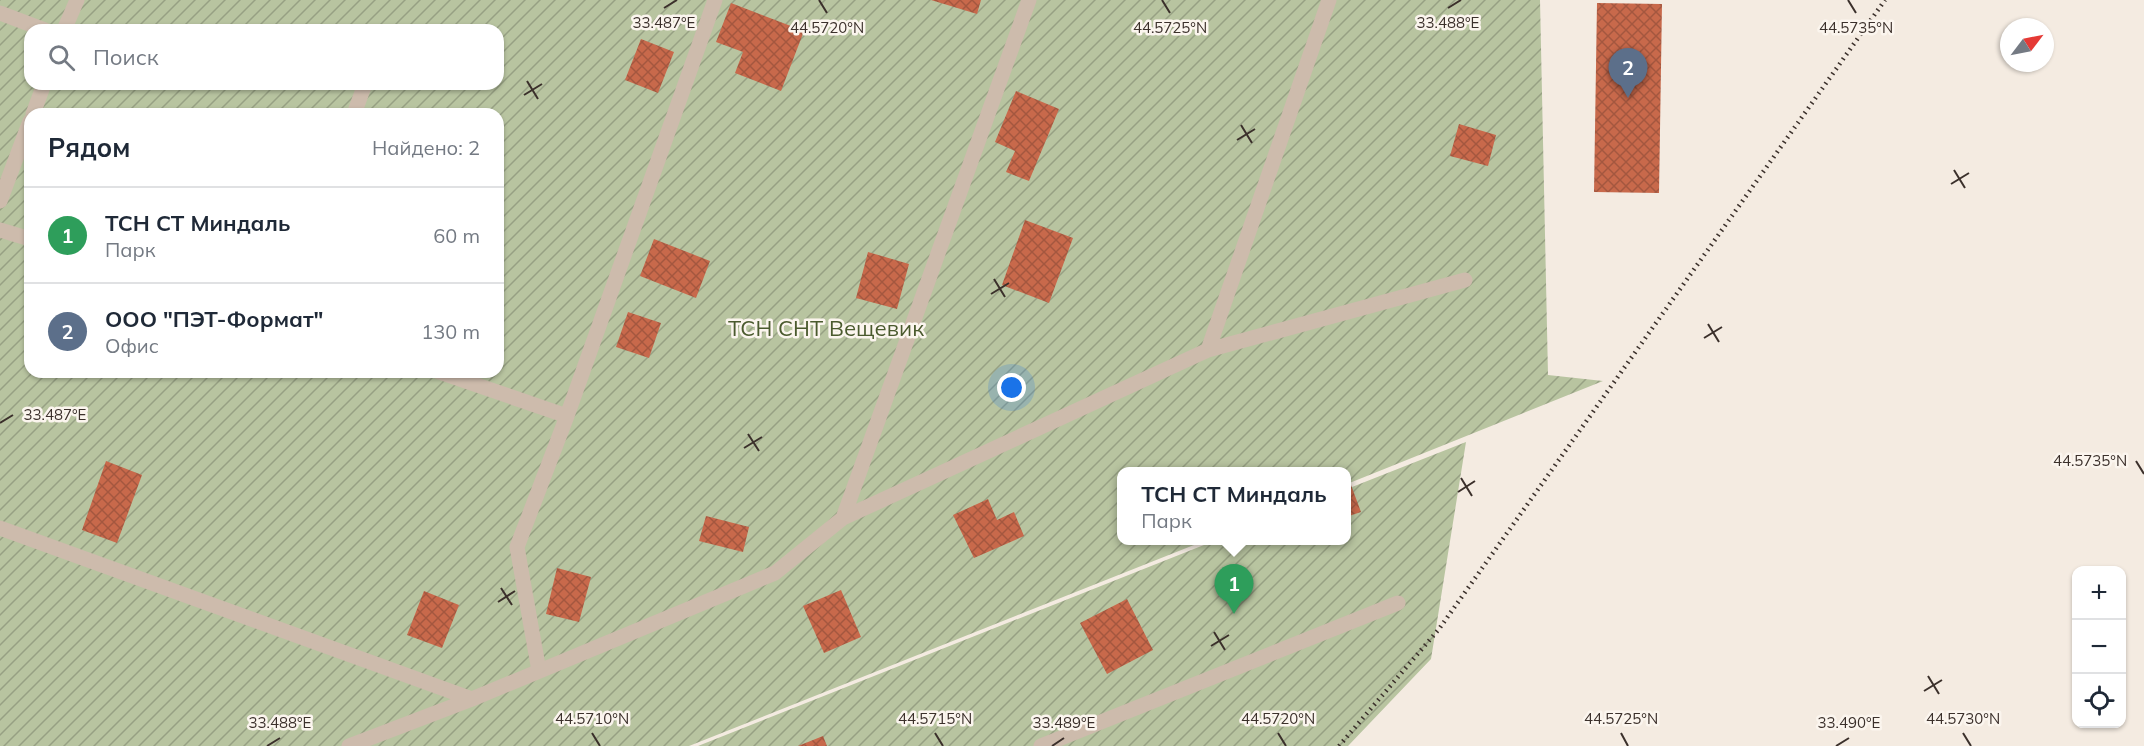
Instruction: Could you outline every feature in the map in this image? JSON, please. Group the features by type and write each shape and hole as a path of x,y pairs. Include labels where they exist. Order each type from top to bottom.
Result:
{"lane":[{"path":"67,24 77,0"},
{"path":"539,671 517,547 567,416 715,0"},
{"path":"843,518 1029,0"},
{"path":"1208,350 1329,0"},
{"path":"0,14 28,24"},
{"path":"35,108 42,90"},
{"path":"356,108 363,90"},
{"path":"0,201 24,137"},
{"path":"0,230 24,237"},
{"path":"349,746 472,699 776,573 843,518 1208,350 1465,280"},
{"path":"456,378 567,416"},
{"path":"0,528 472,699"},
{"path":"1041,746 1398,603"}],"green space":[{"name":"ТСН СНТ Вещевик","path":"0,0 1540,0 1548,375 1603,381 1351,482 1351,467 1117,467 1117,545 1194,545 689,746 0,746"},
{"path":"1466,442 1431,659 1348,746 698,746 1204,545 1351,545 1351,487"}],"building":[{"path":"931,0 981,0 977,14"},
{"path":"731,3 804,31 781,91 735,73 743,52 716,42"},
{"path":"1597,3 1662,4 1659,193 1594,192"},
{"path":"641,39 674,52 658,93 625,80"},
{"path":"1016,91 1059,109 1029,181 1006,172 1015,151 995,142"},
{"path":"1459,124 1496,135 1488,166 1450,156"},
{"path":"1025,220 1073,238 1049,303 1002,285"},
{"path":"654,239 710,261 696,298 640,276"},
{"path":"868,252 909,264 897,309 856,298"},
{"path":"628,312 661,323 649,358 616,347"},
{"path":"106,461 142,475 117,543 82,530"},
{"path":"1351,485 1361,512 1351,515"},
{"path":"988,499 997,520 1014,512 1024,536 974,558 953,515"},
{"path":"706,516 749,527 743,552 699,541"},
{"path":"557,568 591,577 579,622 546,614"},
{"path":"841,590 861,637 824,653 803,606"},
{"path":"424,591 459,605 442,648 407,635"},
{"path":"1127,599 1153,650 1107,674 1080,623"},
{"path":"823,736 827,746 798,746"}],"railway":[{"path":"1339,746 1439,629 1885,0"}],"place":[{"name":"ООО \"ПЭТ-Формат\"","path":"1628,98"},
{"name":"ТСН СТ Миндаль","path":"1234,614"}]}
